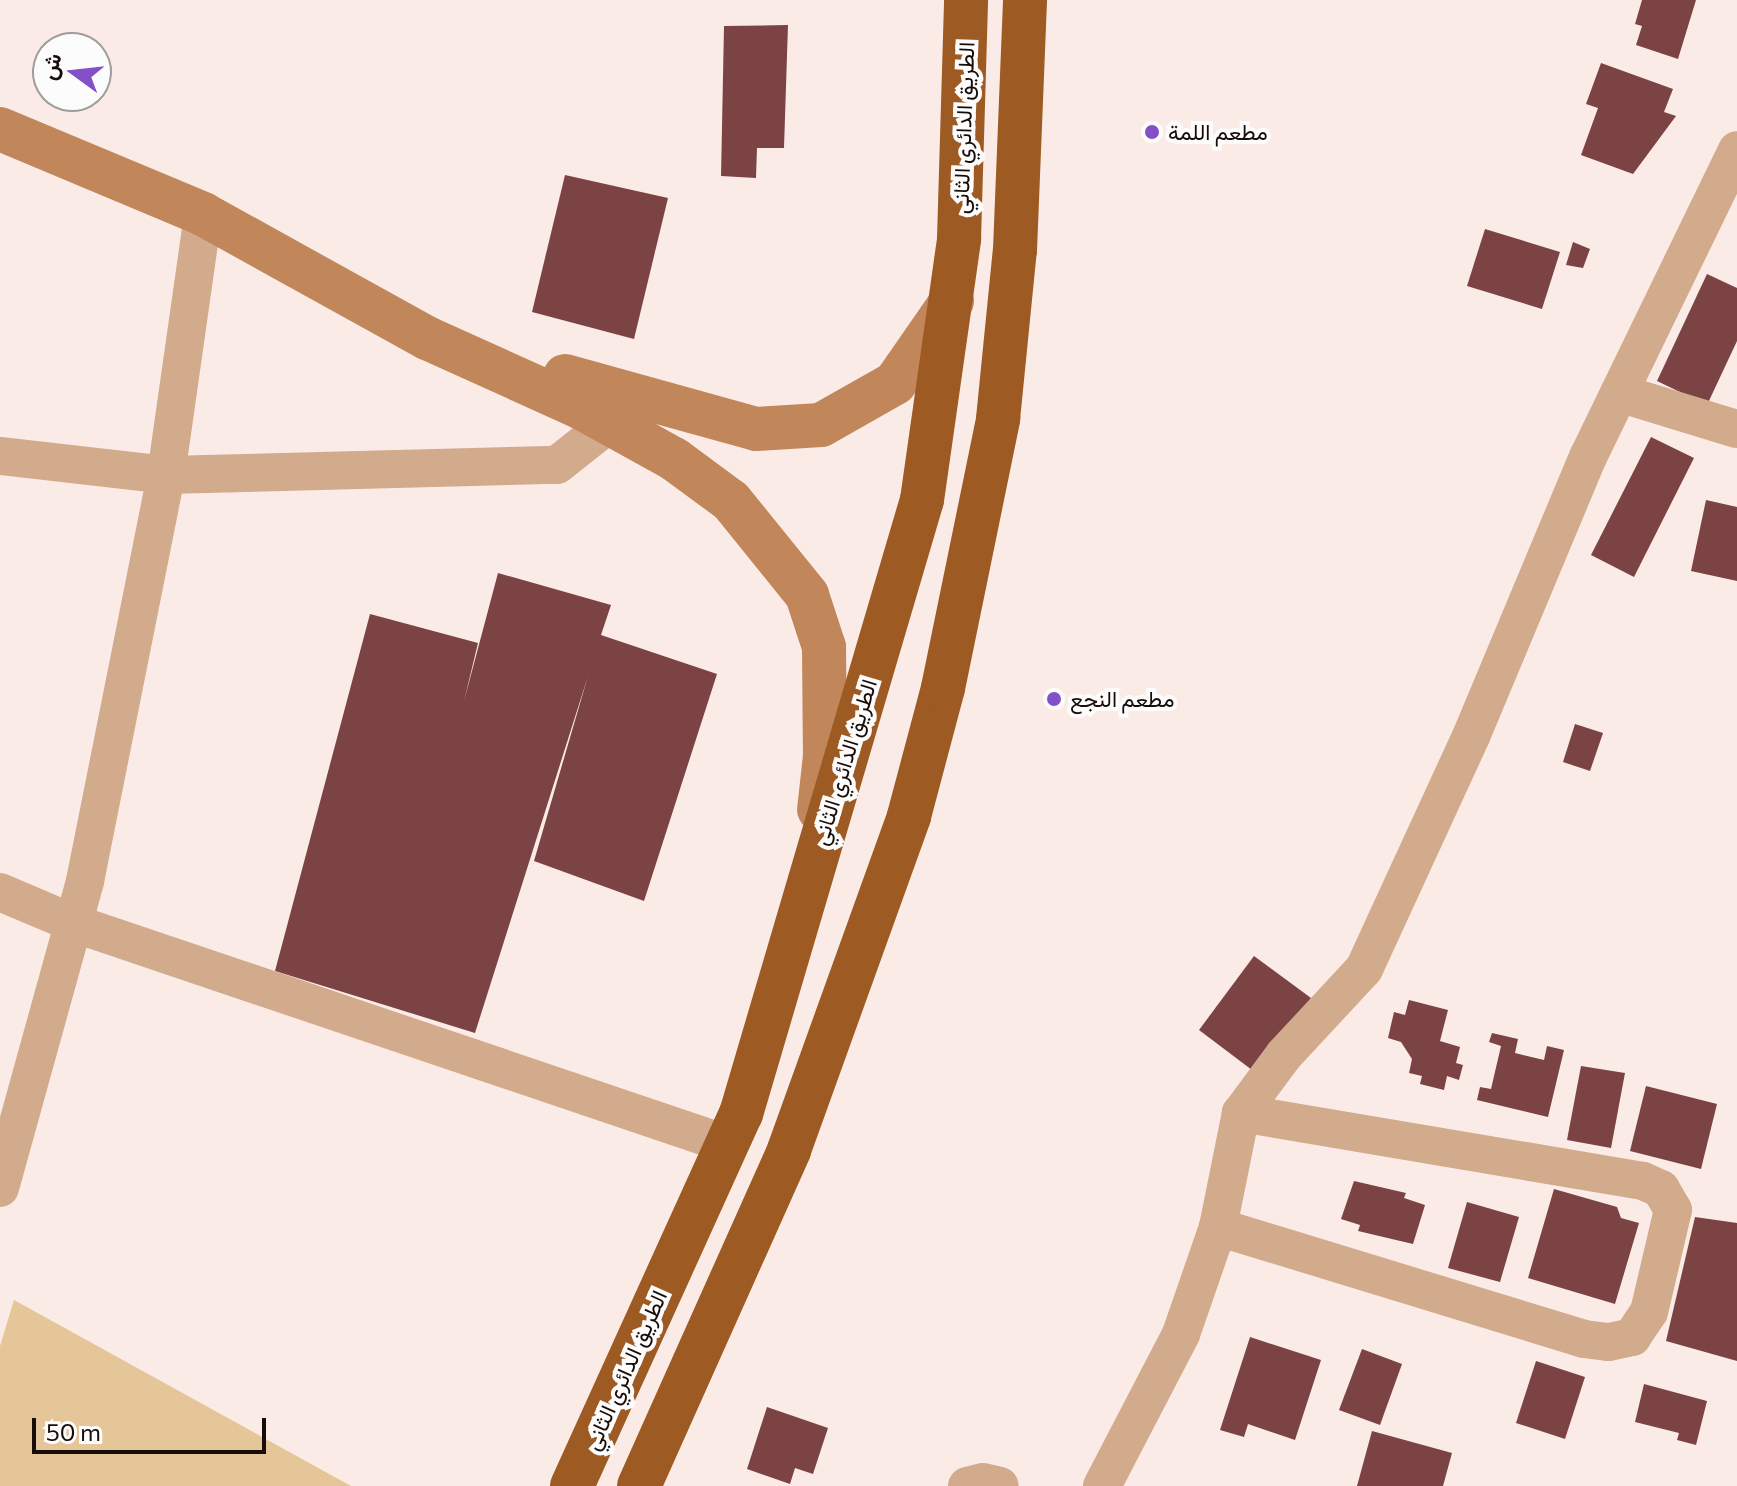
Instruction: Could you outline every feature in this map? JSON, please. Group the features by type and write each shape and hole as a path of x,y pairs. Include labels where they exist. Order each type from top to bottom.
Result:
{"highway":[{"name":"الطريق الدائري الثاني","path":"572,1486 741,1114 922,500 959,239 966,0"},
{"path":"639,1486 794,1135 909,816 943,688 998,419 1015,250 1025,0"}],"street":[{"path":"0,103 482,345 587,385 756,429 821,425 895,383 952,301"},
{"path":"0,129 203,214 427,338 610,423 674,459 731,501 807,595 824,647 825,756 812,869"},
{"path":"1102,1486 1181,1334 1218,1227 1241,1113 1284,1055 1364,969 1619,393 1724,209 1737,150"},
{"path":"0,1188 73,923 166,475 203,214"},
{"path":"1619,393 1737,429"},
{"path":"0,456 166,475 557,465 610,423"},
{"path":"0,892 73,923 727,1144"},
{"path":"1218,1227 1584,1339 1609,1342 1632,1337 1649,1312 1673,1210 1661,1189 1643,1181 1241,1113"},
{"path":"967,1486 983,1482 1000,1486"}],"shaded area":[{"path":"14,1300 351,1486 0,1486 0,1346"}],"building":[{"path":"1642,0 1696,0 1678,59 1636,45 1642,26 1635,24"},
{"path":"788,25 784,148 757,148 756,178 721,176 724,26"},
{"path":"1601,63 1673,89 1664,112 1676,116 1633,174 1581,155 1598,108 1586,104"},
{"path":"565,175 668,198 634,339 532,312"},
{"path":"1485,229 1560,252 1542,309 1467,286"},
{"path":"1573,242 1590,249 1583,268 1566,265"},
{"path":"1707,274 1737,288 1737,341 1707,405 1657,381"},
{"path":"1651,437 1694,458 1634,577 1591,555"},
{"path":"1706,500 1737,507 1737,581 1691,571"},
{"path":"498,573 611,605 601,635 717,674 644,901 534,861 588,676 475,1033 275,971 370,614 478,643 464,701"},
{"path":"1575,724 1603,733 1590,771 1563,762"},
{"path":"1254,956 1311,998 1256,1073 1199,1030"},
{"path":"1409,1000 1448,1010 1440,1041 1460,1047 1456,1063 1463,1065 1459,1080 1447,1076 1444,1090 1420,1084 1422,1076 1409,1073 1412,1059 1401,1042 1388,1038 1394,1012 1405,1015"},
{"path":"1492,1033 1518,1039 1515,1053 1544,1060 1547,1046 1564,1050 1548,1117 1477,1100 1480,1087 1491,1089 1501,1046 1489,1042"},
{"path":"1581,1066 1625,1073 1611,1148 1567,1140"},
{"path":"1646,1086 1717,1104 1701,1169 1630,1151"},
{"path":"1354,1181 1406,1193 1404,1198 1425,1205 1413,1244 1358,1231 1360,1225 1341,1219"},
{"path":"1554,1189 1617,1207 1621,1218 1639,1223 1615,1304 1528,1278"},
{"path":"1467,1202 1519,1217 1500,1282 1448,1268"},
{"path":"1695,1217 1737,1223 1737,1361 1666,1341"},
{"path":"1250,1337 1321,1360 1295,1440 1248,1424 1244,1437 1220,1430"},
{"path":"1362,1349 1402,1364 1380,1425 1339,1410"},
{"path":"1536,1361 1585,1377 1565,1439 1516,1423"},
{"path":"1644,1384 1707,1401 1696,1445 1677,1440 1679,1433 1635,1422"},
{"path":"767,1407 828,1428 813,1474 795,1468 790,1484 747,1469"},
{"path":"1372,1431 1452,1453 1443,1486 1357,1486"}],"place":[{"name":"مطعم اللمة","path":"1152,132"},
{"name":"مطعم النجع","path":"1054,699"}]}
